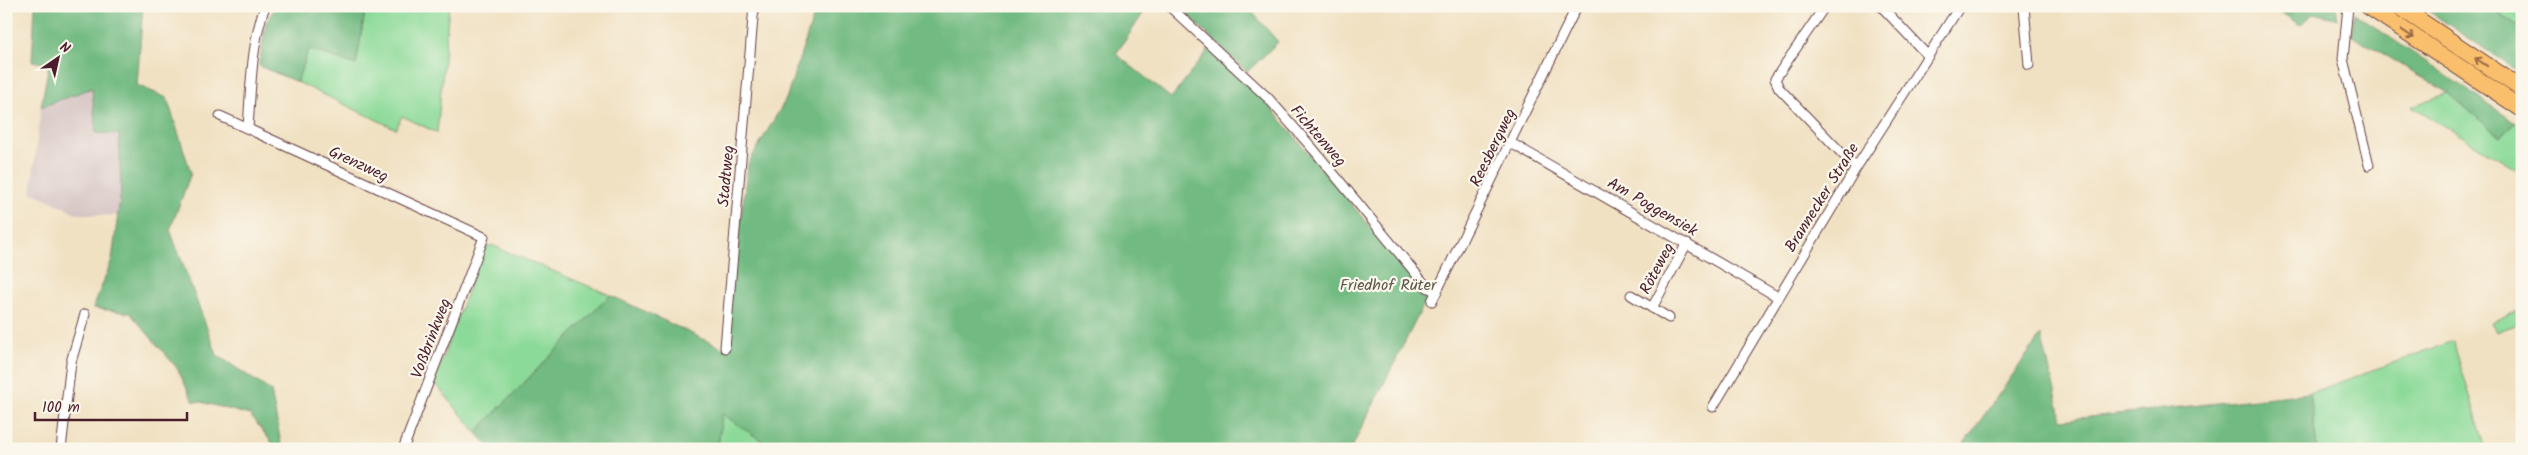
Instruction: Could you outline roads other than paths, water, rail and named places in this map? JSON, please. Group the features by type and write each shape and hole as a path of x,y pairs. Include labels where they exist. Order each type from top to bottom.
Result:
{"highway":[{"path":"2368,6 2522,109"},
{"path":"2398,6 2522,89"}],"street":[{"path":"248,128 252,63 259,22 265,6"},
{"name":"Stadtweg","path":"725,348 754,6"},
{"name":"Fichtenweg","path":"1169,6 1268,98 1314,150 1427,287 1437,292"},
{"name":"Reesbergweg","path":"1432,301 1577,6"},
{"path":"1825,6 1776,79 1779,88 1856,168"},
{"path":"1881,6 1928,56"},
{"name":"Brannecker Straße","path":"1713,407 1856,168 1960,6"},
{"path":"2024,6 2029,65"},
{"path":"2348,6 2343,59 2369,164"},
{"name":"Grenzweg","path":"220,116 484,237"},
{"name":"Am Poggensiek","path":"1511,143 1778,297"},
{"name":"Voßbrinkweg","path":"403,449 484,237"},
{"name":"Röteweg","path":"1652,308 1687,243"},
{"name":"Röteweg","path":"1631,295 1669,318"},
{"path":"61,449 70,362 85,314"}],"park label":[{"name":"Friedhof Rüter","path":"1388,284"}]}
